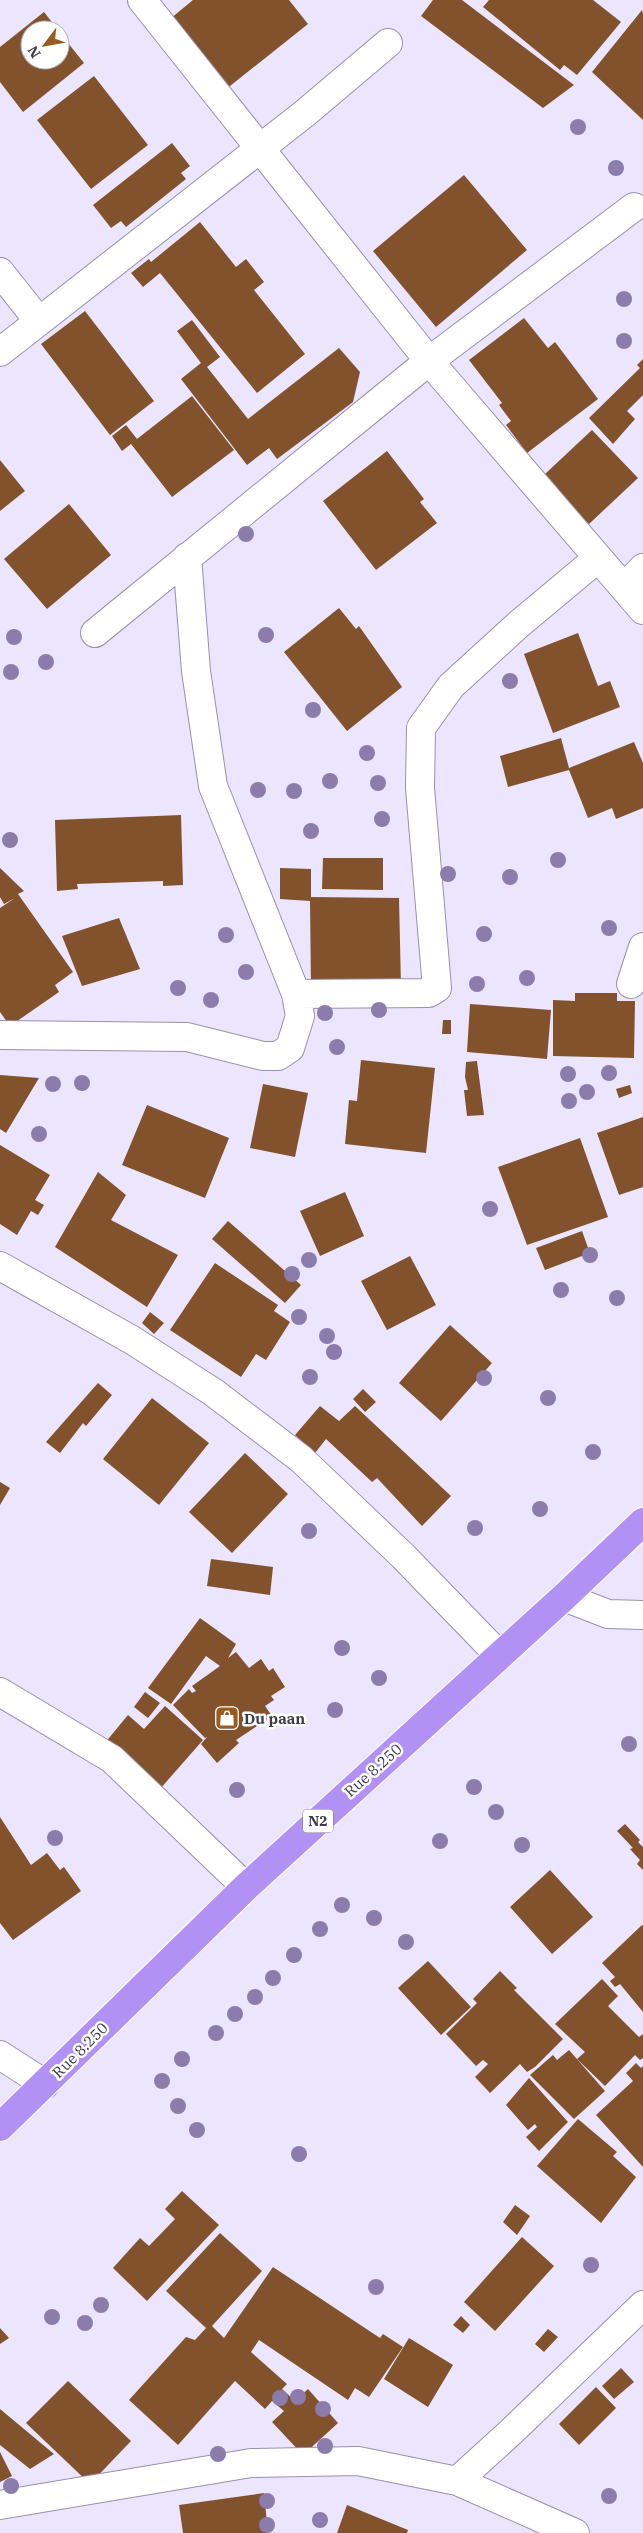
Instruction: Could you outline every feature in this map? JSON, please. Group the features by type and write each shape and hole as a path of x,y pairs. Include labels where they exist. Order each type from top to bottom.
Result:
{"highway":[{"name":"Rue 8.250","path":"0,2127 246,1887 564,1597 643,1522"}],"street":[{"path":"142,0 429,361 643,610"},
{"path":"0,352 38,320 261,148 388,43"},
{"path":"96,633 187,556 429,361 634,207"},
{"path":"0,272 38,320"},
{"path":"0,1035 188,1037 263,1056 278,1056 290,1048 300,1016 296,994 213,786 196,671 187,556"},
{"path":"296,994 429,993 438,988 420,788 421,728 451,686 519,624 598,558"},
{"path":"624,588 643,568"},
{"path":"631,984 643,946"},
{"path":"0,1266 132,1340 213,1392 301,1459 403,1556 499,1655"},
{"path":"564,1597 608,1614 643,1615"},
{"path":"0,1692 112,1759 246,1887"},
{"path":"0,2055 45,2084"},
{"path":"457,2481 643,2305"},
{"path":"0,2505 252,2463 358,2461 457,2481 575,2533"}],"building":[{"path":"193,0 289,0 308,24 220,94 165,23"},
{"path":"433,0 462,0 574,85 543,108 421,16"},
{"path":"489,0 593,0 621,22 577,75 564,65 560,70 483,7"},
{"path":"642,10 643,14 643,120 592,72"},
{"path":"44,12 50,20 34,20"},
{"path":"20,31 20,70 70,70 70,46 84,63 23,112 0,82 0,47"},
{"path":"94,76 148,145 91,189 37,120"},
{"path":"172,143 190,166 181,173 186,179 126,227 121,221 111,228 93,205"},
{"path":"464,175 527,250 436,327 373,251"},
{"path":"200,222 236,267 246,259 264,282 254,290 305,354 257,393 160,273 143,287 131,273 149,259 151,262"},
{"path":"85,311 154,401 110,435 41,344"},
{"path":"524,318 548,348 555,342 598,399 527,453 506,425 511,421 499,405 502,403 469,360"},
{"path":"192,320 220,357 207,367 248,419 339,348 360,372 353,402 277,459 269,448 247,465 181,379 201,363 177,331"},
{"path":"643,359 643,395 627,411 635,419 613,444 589,418 640,368 637,365"},
{"path":"192,396 234,450 172,497 131,444 122,451 112,436 126,425 137,439"},
{"path":"592,430 638,478 589,524 584,519 570,532 529,489"},
{"path":"387,451 424,499 420,502 437,523 376,570 323,501"},
{"path":"0,460 25,491 0,511"},
{"path":"69,504 111,555 47,609 4,559"},
{"path":"339,608 356,629 359,626 402,687 347,731 284,652"},
{"path":"578,633 598,686 610,681 620,707 553,733 524,654"},
{"path":"561,738 569,768 634,742 643,763 643,808 616,819 612,808 588,818 569,770 508,787 500,756"},
{"path":"181,815 183,885 163,886 163,881 77,884 78,889 57,891 55,820"},
{"path":"323,858 383,858 383,890 322,889"},
{"path":"0,868 24,891 18,894 73,972 55,985 59,992 10,1026 0,1012 0,908 15,898 4,904 0,897"},
{"path":"280,868 311,869 311,897 399,898 401,987 311,988 310,901 280,899"},
{"path":"119,918 140,969 82,986 62,936"},
{"path":"575,993 617,993 617,1001 635,1001 634,1058 553,1056 553,1000 575,1001"},
{"path":"470,1004 551,1010 547,1059 467,1052"},
{"path":"443,1020 451,1020 451,1034 442,1034"},
{"path":"361,1060 435,1068 426,1153 345,1144 349,1100 357,1101"},
{"path":"477,1061 484,1115 467,1116 464,1090 468,1090 465,1077 466,1062"},
{"path":"0,1075 39,1078 6,1133 0,1129"},
{"path":"263,1084 308,1093 295,1157 250,1148"},
{"path":"630,1085 632,1093 619,1098 616,1089"},
{"path":"147,1105 229,1138 205,1198 122,1165"},
{"path":"643,1117 643,1187 619,1195 597,1133"},
{"path":"580,1138 608,1217 527,1245 498,1167"},
{"path":"0,1145 50,1175 35,1200 44,1205 38,1215 31,1211 17,1235 0,1224"},
{"path":"98,1172 126,1195 111,1220 178,1255 147,1307 55,1247"},
{"path":"345,1192 364,1236 320,1256 300,1211"},
{"path":"228,1221 301,1285 285,1303 212,1239"},
{"path":"582,1231 590,1253 545,1270 536,1248"},
{"path":"410,1256 436,1305 387,1330 361,1281"},
{"path":"215,1263 278,1305 274,1311 290,1322 266,1360 256,1354 241,1377 170,1330"},
{"path":"150,1312 164,1323 154,1334 142,1323"},
{"path":"450,1325 492,1363 441,1421 399,1383"},
{"path":"98,1383 112,1395 86,1426 83,1423 60,1453 46,1442"},
{"path":"363,1389 376,1402 365,1412 353,1399"},
{"path":"152,1398 209,1443 159,1505 103,1459"},
{"path":"320,1406 339,1421 355,1406 451,1496 422,1526 377,1478 372,1482 326,1439 315,1453 295,1435"},
{"path":"245,1453 288,1494 232,1553 189,1512"},
{"path":"0,1482 10,1488 0,1505"},
{"path":"211,1559 273,1567 270,1595 207,1586"},
{"path":"200,1618 236,1644 228,1658 236,1652 249,1668 261,1659 269,1671 273,1668 285,1687 271,1696 274,1700 265,1706 272,1716 236,1740 239,1743 217,1763 201,1744 207,1737 205,1738 173,1705 189,1689 192,1693 196,1691 192,1686 220,1666 206,1656 171,1704 148,1688"},
{"path":"145,1692 160,1703 148,1718 134,1707"},
{"path":"165,1706 203,1740 160,1789 104,1744 128,1715 144,1729"},
{"path":"0,1817 31,1865 47,1853 60,1870 64,1867 81,1891 13,1940 0,1923"},
{"path":"625,1824 640,1840 638,1842 643,1847 643,1870 637,1864 640,1860 630,1849 633,1848 617,1831"},
{"path":"550,1870 593,1917 552,1954 510,1907"},
{"path":"642,1925 643,2012 620,1984 615,1987 610,1981 615,1977 602,1963"},
{"path":"428,1961 471,2007 441,2035 398,1988"},
{"path":"500,1971 517,1988 514,1990 563,2039 535,2067 527,2072 520,2064 490,2093 475,2077 488,2064 483,2060 476,2066 446,2034 477,2003 473,1999"},
{"path":"602,1979 618,1996 608,2006 639,2037 643,2034 643,2058 640,2060 635,2055 605,2086 577,2059 585,2052 555,2024"},
{"path":"569,2050 605,2091 574,2119 530,2075 553,2055 557,2060"},
{"path":"636,2063 641,2068 643,2066 643,2167 596,2115 633,2081 626,2073"},
{"path":"529,2078 568,2122 539,2151 526,2137 537,2127 535,2124 528,2130 506,2105"},
{"path":"578,2119 617,2152 613,2156 636,2177 601,2223 537,2166"},
{"path":"182,2191 219,2225 147,2301 113,2268 140,2238 149,2246 175,2219 165,2209"},
{"path":"515,2205 530,2216 517,2235 503,2222"},
{"path":"220,2233 262,2271 212,2326 224,2338 273,2267 380,2338 383,2334 403,2347 369,2397 355,2388 348,2400 259,2340 251,2352 287,2384 282,2389 295,2401 308,2389 338,2423 303,2455 272,2422 284,2411 272,2401 265,2409 235,2381 178,2445 129,2400 186,2337 195,2340 206,2328 166,2291"},
{"path":"522,2237 554,2266 495,2331 464,2302"},
{"path":"461,2316 470,2325 463,2333 453,2325"},
{"path":"0,2328 9,2338 0,2344"},
{"path":"548,2329 558,2337 544,2352 535,2344"},
{"path":"409,2338 453,2365 428,2407 384,2379"},
{"path":"621,2368 634,2382 614,2399 602,2386"},
{"path":"68,2381 131,2441 90,2484 26,2423"},
{"path":"596,2387 616,2408 579,2445 559,2424"},
{"path":"0,2409 54,2454 30,2469 0,2445"},
{"path":"0,2452 12,2476 0,2482"},
{"path":"264,2493 268,2533 183,2533 179,2505"},
{"path":"347,2505 408,2530 407,2533 337,2533"}],"place":[{"name":"Du paan","path":"227,1718"}]}
